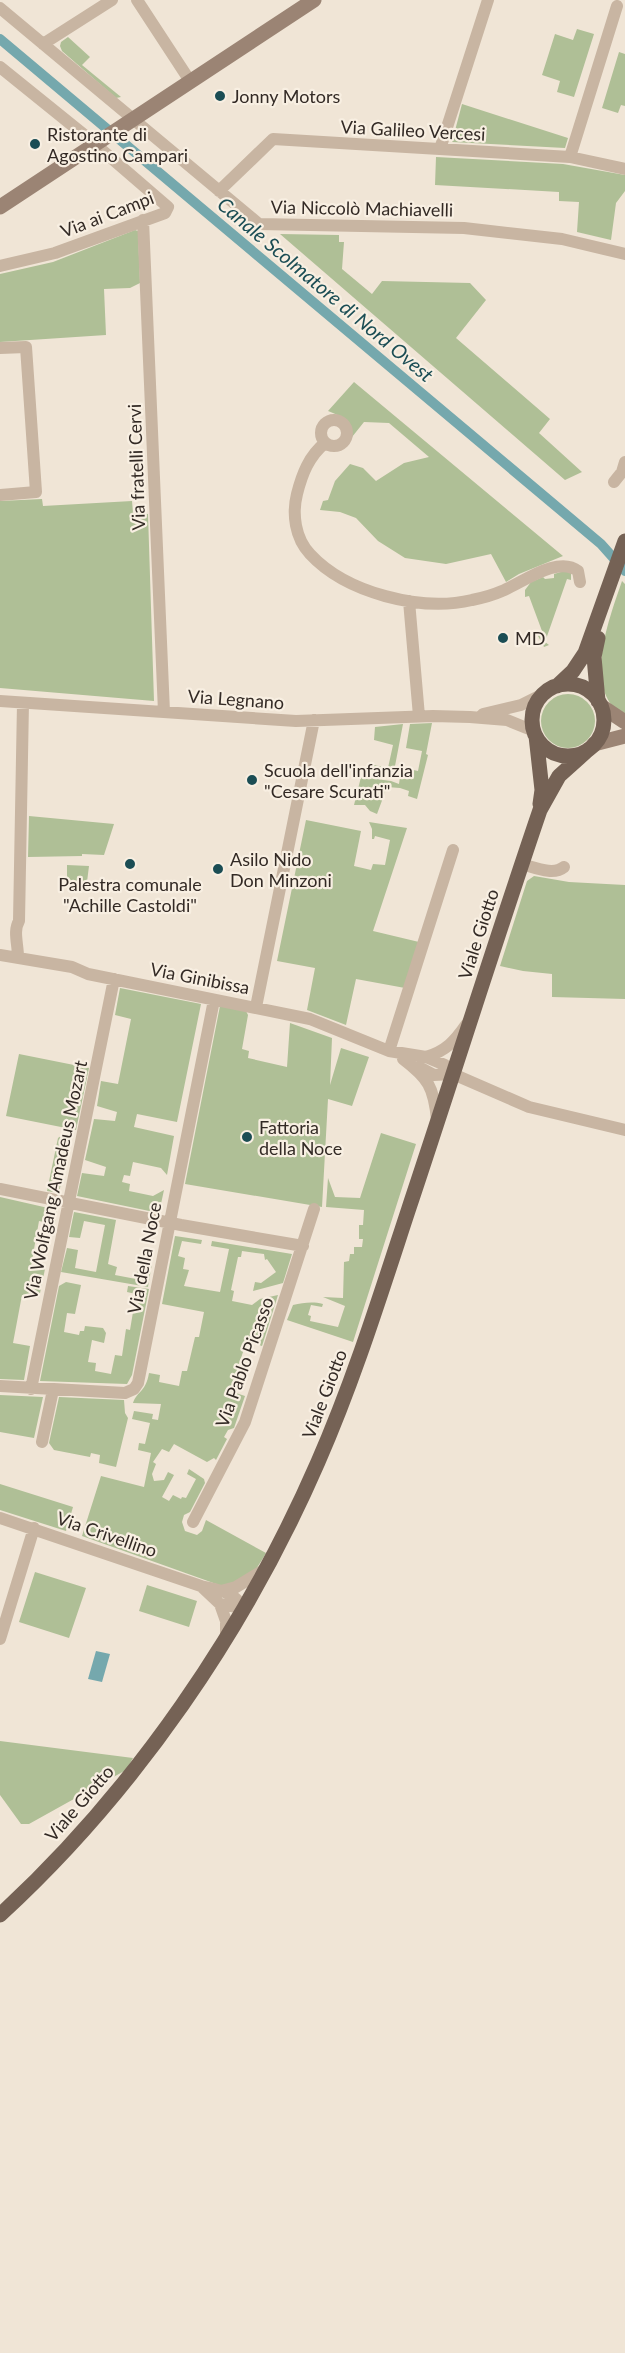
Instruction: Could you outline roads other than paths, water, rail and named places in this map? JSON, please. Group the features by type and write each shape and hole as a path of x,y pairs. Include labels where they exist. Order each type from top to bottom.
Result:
{"main road":[{"path":"543,694 557,686 573,671 585,653 625,541"},
{"path":"535,734 543,746 559,755 580,754 592,747 603,728 594,657 610,584"},
{"path":"557,686 578,686 589,691 600,704"},
{"name":"Viale Giotto","path":"540,810 542,790 532,716 534,707 543,694"},
{"name":"Viale Giotto","path":"0,1915 92,1821 167,1727 226,1636 264,1569 318,1462 363,1348 540,810 560,776 592,747"}],"street":[{"path":"44,44 112,0"},
{"path":"137,0 190,81"},
{"path":"0,207 315,0"},
{"path":"440,149 488,0"},
{"path":"570,157 617,6"},
{"name":"Via Niccolò Machiavelli","path":"0,8 131,122 259,225 464,228 562,239 625,254"},
{"path":"0,67 97,144"},
{"name":"Via Galileo Vercesi","path":"219,191 273,139 570,157 625,169"},
{"name":"Via ai Campi","path":"0,266 55,253 165,213 168,207 166,204 97,144"},
{"name":"Via fratelli Cervi","path":"142,220 164,712"},
{"path":"0,348 26,347 36,492 0,495"},
{"path":"325,443 315,451 300,484 295,507 296,526 300,541 313,557 349,582 373,592 409,601 442,603 471,601 502,591 532,575 562,565 568,565 578,571 580,582"},
{"path":"614,482 622,472 625,462"},
{"path":"409,601 419,716"},
{"name":"Via Legnano","path":"470,717 521,705 543,694"},
{"name":"Via Legnano","path":"0,701 228,717 314,720 419,716 470,717 507,720 535,734"},
{"path":"18,957 16,926 19,921 23,703"},
{"path":"600,704 625,722"},
{"path":"256,1007 314,720"},
{"path":"592,747 625,736"},
{"path":"389,1051 453,850"},
{"path":"521,864 553,871 559,871 564,867"},
{"name":"Via Ginibissa","path":"0,955 72,967 88,974 310,1019 389,1051 434,1075 453,1074"},
{"name":"Via Wolfgang Amadeus Mozart","path":"31,1389 114,979"},
{"name":"Via della Noce","path":"0,1386 125,1393 134,1389 138,1383 214,1000"},
{"path":"426,1057 452,1044 472,1016"},
{"name":"Via Ginibissa","path":"389,1051 426,1057 445,1065 453,1074"},
{"name":"Via Ginibissa","path":"403,1059 422,1074 431,1086 437,1124"},
{"path":"453,1074 529,1107 625,1130"},
{"path":"0,1189 169,1223 303,1246"},
{"name":"Via Pablo Picasso","path":"193,1522 245,1422 315,1209"},
{"path":"42,1442 53,1390"},
{"name":"Via Crivellino","path":"0,1518 201,1586 220,1597 231,1593 239,1600 243,1608"},
{"path":"0,1639 34,1528"},
{"path":"226,1636 226,1621 220,1597 264,1569"}],"water":[{"path":"96,1651 110,1654 102,1682 88,1679"}],"waterway":[{"name":"Canale Scolmatore di Nord Ovest","path":"0,39 601,544 625,571"}],"place":[{"name":"Jonny Motors","path":"220,96"},
{"name":"Ristorante di Agostino Campari","path":"35,144"},
{"name":"MD","path":"503,638"},
{"name":"Scuola dell'infanzia \"Cesare Scurati\"","path":"252,780"},
{"name":"Palestra comunale \"Achille Castoldi\"","path":"130,864"},
{"name":"Asilo Nido Don Minzoni","path":"218,869"},
{"name":"Fattoria della Noce","path":"247,1137"}]}
